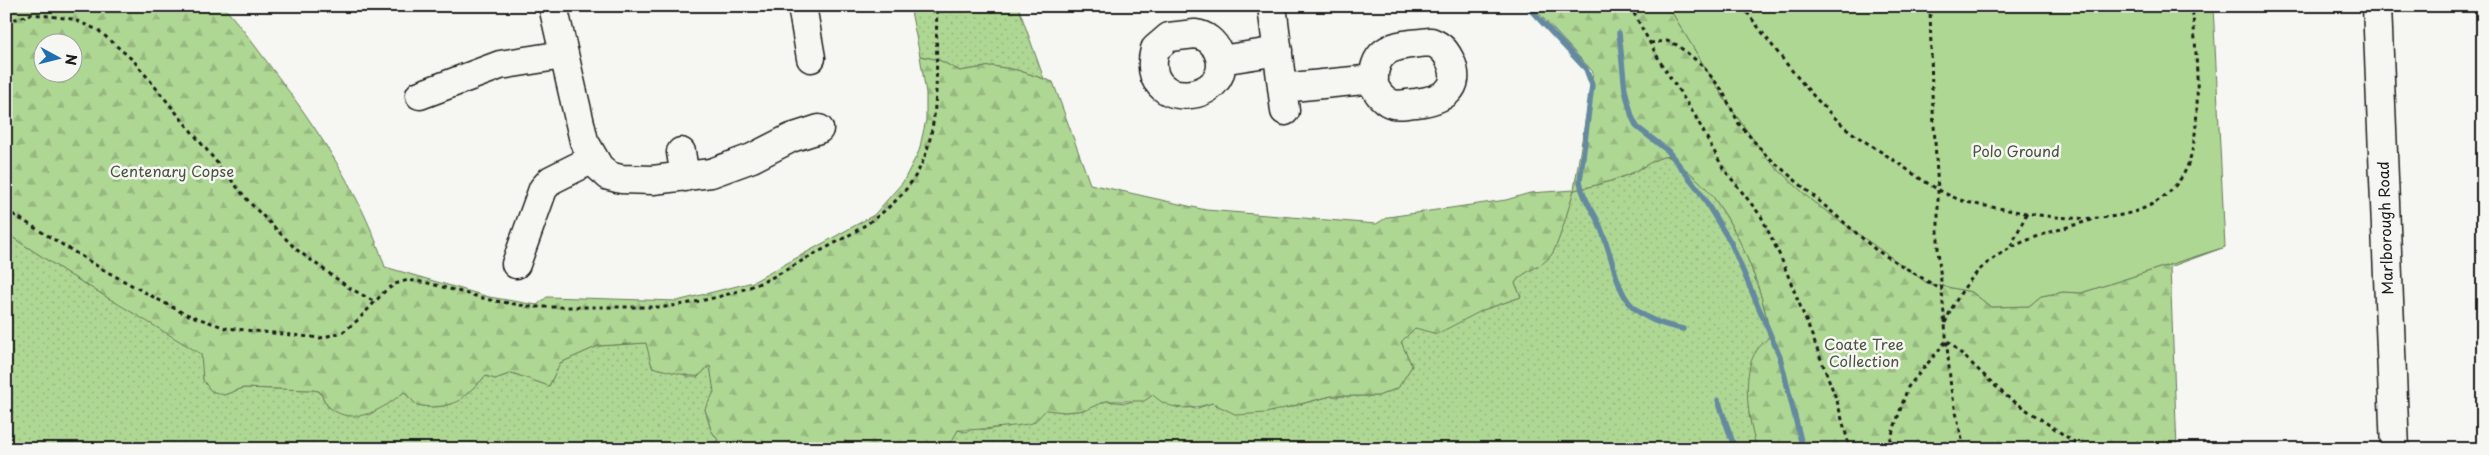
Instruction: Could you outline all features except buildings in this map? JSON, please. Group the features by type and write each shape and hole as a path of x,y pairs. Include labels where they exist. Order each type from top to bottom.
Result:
{"street":[{"path":"553,6 584,141 593,159 609,176 621,180 653,180 692,167 752,158 791,138 819,129"},
{"path":"802,6 811,58"},
{"path":"1272,6 1284,100 1374,79"},
{"name":"Marlborough Road","path":"2377,6 2395,449"},
{"path":"1221,60 1278,51"},
{"path":"420,95 500,65 563,55"},
{"path":"516,264 543,188 551,180 593,159"}],"path":[{"path":"1630,6 1650,43 1693,112 1723,168 1761,216 1781,258 1837,401 1850,449"},
{"path":"1742,6 1793,71 1846,128 1938,190 1967,202 2028,213 2076,218 2100,217"},
{"path":"1930,6 1932,93 1938,190 1938,249 1952,389 1964,449"},
{"path":"1945,323 1966,284 1980,268 2010,246 2100,217 2152,205 2174,187 2184,173 2192,149 2196,116 2192,6"},
{"path":"6,22 32,14 72,19 98,30 134,61 250,203 297,250 348,287 375,302"},
{"path":"1650,43 1667,41 1678,45 1701,64 1722,90 1739,124 1766,155 1876,250 1942,290"},
{"path":"2010,246 2028,213"},
{"path":"1886,449 1908,387 1947,340"},
{"path":"1947,340 2006,396 2085,449"}],"green space":[{"name":"Centenary Copse","path":"6,6 223,6 287,89 321,137 364,213 385,267 489,297 537,305 547,297 677,301 753,282 874,215 903,182 919,151 926,120 926,93 920,56 939,60 960,71 992,66 1017,70 1053,82 1090,184 1206,210 1376,224 1388,217 1506,200 1530,193 1574,190 1552,254 1544,263 1523,275 1515,283 1521,297 1483,310 1437,334 1415,328 1401,342 1412,366 1398,388 1378,396 1331,396 1266,413 1237,415 1212,403 1181,408 1166,404 1153,395 1144,401 1106,401 1086,410 1065,412 1046,410 1034,422 1027,424 958,430 952,441 939,447 925,449 912,444 880,449 707,449 718,440 711,430 705,409 714,392 710,366 698,376 652,367 646,343 598,346 560,363 549,386 512,373 495,379 486,376 459,401 444,406 430,407 417,405 404,392 378,410 359,416 349,416 330,408 319,391 243,388 224,395 211,391 203,380 201,354 70,275 6,233"},
{"path":"910,6 1018,6 1044,79 1017,70 992,66 960,71 939,60 920,56"},
{"name":"Coate Tree Collection","path":"1532,6 1668,6 1725,100 1769,161 1927,283 1972,292 1991,307 2029,306 2041,296 2063,292 2081,293 2225,247 2170,267 2177,449 1757,449 1751,426 1747,385 1752,360 1760,346 1770,336 1763,302 1751,267 1736,234 1713,197 1695,177 1668,156 1625,176 1574,190 1593,72"},
{"name":"Polo Ground","path":"1668,6 2213,6 2225,247 2081,293 2063,292 2041,296 2029,306 1991,307 1972,292 1927,283 1812,201 1769,161 1725,100"},
{"path":"1668,156 1702,183 1736,234 1751,267 1763,302 1770,336 1756,351 1749,414 1757,449 925,449 951,441 958,430 966,432 975,428 986,430 1014,424 1046,409 1065,412 1086,410 1106,401 1126,403 1153,395 1195,409 1212,403 1222,407 1290,407 1331,396 1378,396 1398,388 1412,366 1401,342 1415,328 1483,310 1521,297 1515,283 1551,255 1574,190 1597,185 1632,173 1658,159"},
{"path":"6,233 70,275 193,347 202,354 203,380 224,395 243,388 313,390 319,391 328,407 369,415 404,392 417,405 430,407 444,406 459,401 486,376 495,379 512,373 549,386 560,363 598,346 647,343 652,367 679,372 689,377 698,377 710,365 715,392 705,409 711,430 718,440 707,449 6,449"},
{"path":"912,444 925,449 880,449"}],"waterway":[{"path":"1527,6 1586,69 1592,85 1580,181 1581,188 1600,226 1623,293 1631,305 1643,315 1660,323 1683,329"},
{"path":"1619,33 1625,90 1632,117 1637,127 1668,151 1698,189 1731,243 1780,357 1803,449"},
{"path":"1718,400 1735,449"}]}
